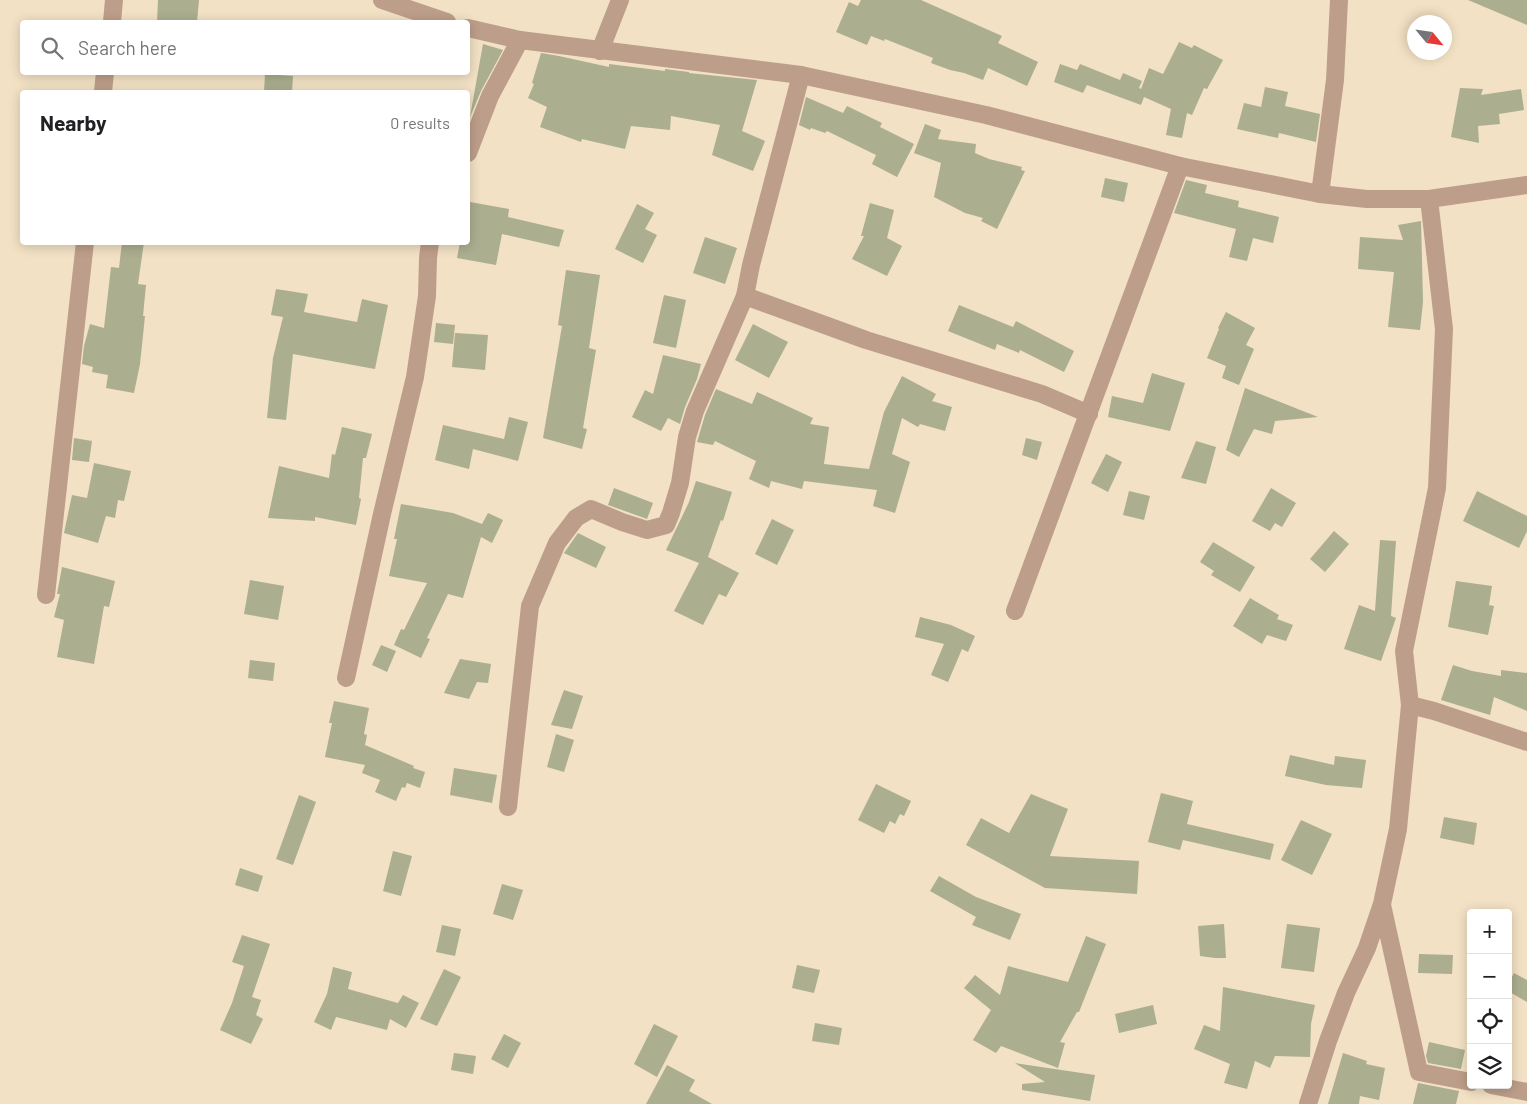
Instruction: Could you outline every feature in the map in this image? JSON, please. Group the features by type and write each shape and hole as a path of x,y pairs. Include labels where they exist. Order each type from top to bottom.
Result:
{"street":[{"path":"112,20 114,0"},
{"path":"382,0 441,20"},
{"path":"600,51 620,0"},
{"path":"1320,194 1335,80 1339,0"},
{"path":"470,28 520,40 801,75 892,93 986,115 1180,166 1320,194 1367,199 1430,199 1527,185"},
{"path":"470,148 490,96 520,40"},
{"path":"103,90 106,75"},
{"path":"508,807 530,606 557,543 576,518 591,508 622,522 647,530 666,525 680,484 687,438 695,411 745,296 751,265 801,75"},
{"path":"1015,611 1180,166"},
{"path":"1308,1104 1346,993 1368,948 1382,904 1398,829 1410,705 1404,650 1437,488 1444,329 1430,199"},
{"path":"46,595 85,245"},
{"path":"346,678 382,514 416,377 427,296 430,245"},
{"path":"745,296 880,345 1042,394 1089,414"},
{"path":"1410,705 1434,711 1527,742"},
{"path":"1382,904 1418,1072 1467,1081"},
{"path":"1512,1089 1527,1092"}],"building":[{"path":"158,0 199,0 197,20 157,20"},
{"path":"861,0 921,0 1002,36 998,43 1038,62 1027,86 988,68 983,80 931,63 933,58 885,39 884,41 871,36 867,45 836,32 849,2 858,6"},
{"path":"1468,0 1527,0 1527,25"},
{"path":"1179,42 1192,48 1194,45 1223,60 1207,89 1204,88 1192,115 1187,113 1182,138 1166,135 1171,109 1144,97 1141,105 1087,85 1083,93 1054,82 1060,64 1077,70 1080,64 1120,80 1123,73 1142,81 1139,88 1141,89 1149,68 1163,74"},
{"path":"483,44 503,50 481,91 470,117"},
{"path":"541,53 609,67 609,64 757,80 742,131 765,141 753,171 712,155 720,125 671,116 670,130 631,126 625,149 582,139 581,142 540,127 547,107 528,98 534,84 532,83"},
{"path":"265,75 293,76 292,90 264,90"},
{"path":"1265,87 1288,92 1285,106 1320,114 1316,142 1279,133 1278,138 1237,129 1244,103 1261,107"},
{"path":"1460,88 1483,89 1481,95 1521,89 1524,110 1499,114 1500,124 1478,126 1479,143 1451,137"},
{"path":"806,97 843,113 847,106 882,123 880,127 914,144 897,177 872,164 876,155 827,131 825,133 811,128 810,130 799,125"},
{"path":"925,124 941,130 938,139 976,144 975,153 989,159 1022,167 1021,170 1025,171 997,229 981,221 983,218 965,213 934,197 941,163 914,153"},
{"path":"1105,178 1128,183 1124,202 1101,197"},
{"path":"1186,180 1207,185 1205,193 1239,201 1238,207 1279,217 1273,243 1253,238 1247,261 1229,257 1236,229 1174,213"},
{"path":"470,202 509,209 508,217 564,230 559,247 502,234 496,265 457,258 459,245 470,245"},
{"path":"870,203 894,210 887,238 902,246 887,276 852,259 864,236 861,236"},
{"path":"637,204 654,213 645,229 657,235 643,263 615,249"},
{"path":"1421,221 1423,302 1420,330 1388,327 1394,272 1358,269 1360,237 1403,240 1398,225"},
{"path":"705,237 737,248 725,284 693,273"},
{"path":"122,245 144,245 138,284 146,285 143,316 145,316 140,364 134,393 106,388 108,375 92,372 93,367 82,364 84,346 90,324 104,328 111,267 119,268"},
{"path":"566,270 600,275 589,348 596,350 583,428 587,429 582,449 543,438 562,326 558,325"},
{"path":"276,289 308,294 304,312 357,322 362,299 388,305 375,369 293,354 286,420 267,418 273,358 283,317 271,315"},
{"path":"664,295 686,300 676,348 653,343"},
{"path":"959,305 1013,327 1016,321 1074,351 1064,372 1020,350 1019,353 997,344 995,350 948,331"},
{"path":"1226,312 1255,328 1246,345 1254,349 1239,385 1222,378 1226,366 1207,358"},
{"path":"436,323 455,325 453,344 434,342"},
{"path":"753,324 788,342 769,378 735,360"},
{"path":"455,333 488,335 485,370 452,367"},
{"path":"663,355 701,364 680,424 668,418 661,431 632,417 645,390 653,394"},
{"path":"1152,373 1185,383 1170,431 1108,417 1112,396 1143,403"},
{"path":"902,376 936,394 932,401 952,407 945,431 920,424 918,427 902,418 892,454 910,462 895,513 873,506 877,490 804,481 802,489 771,481 769,488 749,479 756,461 715,441 713,445 697,442 705,415 716,389 752,404 757,392 813,418 810,424 829,427 824,464 869,469 884,412"},
{"path":"1245,388 1318,417 1275,421 1272,434 1254,429 1239,457 1226,450"},
{"path":"509,417 528,422 518,461 473,449 469,469 435,460 443,425 504,439"},
{"path":"342,427 372,434 366,458 363,458 359,498 361,499 356,525 315,517 315,521 268,518 279,466 329,478 332,454 335,455"},
{"path":"74,438 92,441 89,462 72,460"},
{"path":"1026,438 1042,442 1037,460 1022,455"},
{"path":"1196,441 1216,447 1206,484 1181,478"},
{"path":"1106,454 1122,462 1108,492 1091,483"},
{"path":"94,463 131,471 124,501 118,500 115,518 106,516 98,543 64,533 72,495 87,498"},
{"path":"696,481 732,492 723,521 721,520 708,557 739,573 726,597 719,594 703,625 674,611 699,563 666,550 689,502"},
{"path":"614,488 653,503 647,519 608,505"},
{"path":"1271,488 1296,503 1282,527 1275,523 1270,531 1252,521"},
{"path":"1129,491 1150,496 1144,520 1123,515"},
{"path":"1477,491 1527,516 1527,531 1519,548 1463,521"},
{"path":"401,504 453,513 482,524 488,513 503,520 492,543 481,537 463,598 448,594 427,638 430,639 421,658 394,645 401,629 404,630 427,583 389,576 397,539 394,539"},
{"path":"772,519 794,530 777,565 755,554"},
{"path":"1334,531 1349,544 1325,572 1310,559"},
{"path":"578,533 606,547 596,568 564,553"},
{"path":"1380,540 1396,541 1391,616 1396,618 1381,661 1344,649 1359,605 1375,611"},
{"path":"1213,542 1255,567 1240,592 1211,575 1214,571 1200,562"},
{"path":"62,567 115,581 109,607 104,606 94,664 57,657 64,620 54,617 60,594 57,594"},
{"path":"250,580 284,586 278,620 244,614"},
{"path":"1456,581 1492,586 1489,605 1494,606 1488,635 1448,627"},
{"path":"1250,598 1279,615 1277,619 1293,625 1286,641 1267,635 1262,644 1233,626"},
{"path":"920,617 951,625 975,636 968,652 962,649 948,682 931,675 944,644 915,637"},
{"path":"381,645 396,651 387,672 372,665"},
{"path":"460,659 491,664 488,683 477,682 469,699 444,693"},
{"path":"250,660 275,663 273,681 248,678"},
{"path":"1453,665 1472,671 1501,676 1501,670 1527,673 1527,711 1494,697 1490,715 1441,700"},
{"path":"564,690 583,696 572,729 551,725"},
{"path":"334,701 369,708 364,734 367,735 365,745 425,772 420,788 407,783 405,788 402,787 396,801 375,792 380,780 362,773 365,765 325,757 332,723 329,723"},
{"path":"556,734 574,740 564,772 547,767"},
{"path":"1290,755 1334,765 1335,756 1366,760 1362,788 1326,785 1285,776"},
{"path":"454,768 497,775 492,803 450,795"},
{"path":"876,784 911,801 904,816 900,814 895,824 890,821 884,833 858,820"},
{"path":"1161,793 1193,801 1187,824 1274,844 1270,860 1183,840 1180,850 1148,842"},
{"path":"1031,794 1068,809 1050,856 1139,861 1137,894 1045,888 966,845 981,818 1009,833"},
{"path":"299,795 316,802 293,865 276,859"},
{"path":"1444,817 1477,823 1474,845 1440,838"},
{"path":"1301,820 1332,834 1312,875 1281,860"},
{"path":"393,851 412,856 401,896 383,891"},
{"path":"240,868 263,876 258,892 235,885"},
{"path":"939,876 976,897 1021,914 1010,940 972,925 976,917 930,891"},
{"path":"502,884 523,890 513,920 493,914"},
{"path":"1224,924 1226,958 1200,956 1198,926"},
{"path":"1287,924 1320,928 1314,972 1281,968"},
{"path":"442,925 461,929 455,956 436,952"},
{"path":"242,935 270,944 252,997 261,1000 256,1015 263,1019 251,1044 220,1030 232,1003 244,966 232,962"},
{"path":"1086,936 1106,944 1079,1012 1077,1012 1060,1042 1065,1043 1058,1068 1001,1046 996,1053 973,1040 991,1010 964,988 975,975 1000,995 1008,966 1068,982"},
{"path":"1419,954 1453,955 1452,974 1418,973"},
{"path":"797,965 820,970 814,993 792,988"},
{"path":"333,967 352,972 348,989 398,1003 403,995 419,1003 406,1028 390,1019 387,1030 336,1017 331,1030 314,1022 327,994"},
{"path":"444,969 461,977 437,1026 420,1019"},
{"path":"1514,973 1527,980 1527,1002 1512,993 1512,977"},
{"path":"1223,987 1315,1005 1311,1024 1310,1057 1275,1056 1270,1068 1255,1061 1247,1089 1224,1083 1230,1064 1194,1049 1204,1025 1220,1031"},
{"path":"1153,1005 1157,1024 1119,1033 1115,1014"},
{"path":"815,1023 842,1028 839,1045 812,1041"},
{"path":"654,1024 678,1036 657,1077 634,1064"},
{"path":"504,1034 521,1043 508,1068 491,1059"},
{"path":"1429,1042 1465,1050 1461,1069 1428,1063 1426,1056"},
{"path":"454,1053 476,1056 473,1074 451,1070"},
{"path":"1343,1053 1367,1061 1366,1064 1385,1068 1379,1100 1360,1096 1359,1104 1328,1104"},
{"path":"1015,1063 1095,1075 1090,1101 1022,1090 1022,1084 1045,1082"},
{"path":"667,1065 695,1080 689,1091 712,1104 646,1104"},
{"path":"1418,1083 1459,1091 1456,1104 1413,1104"}]}
